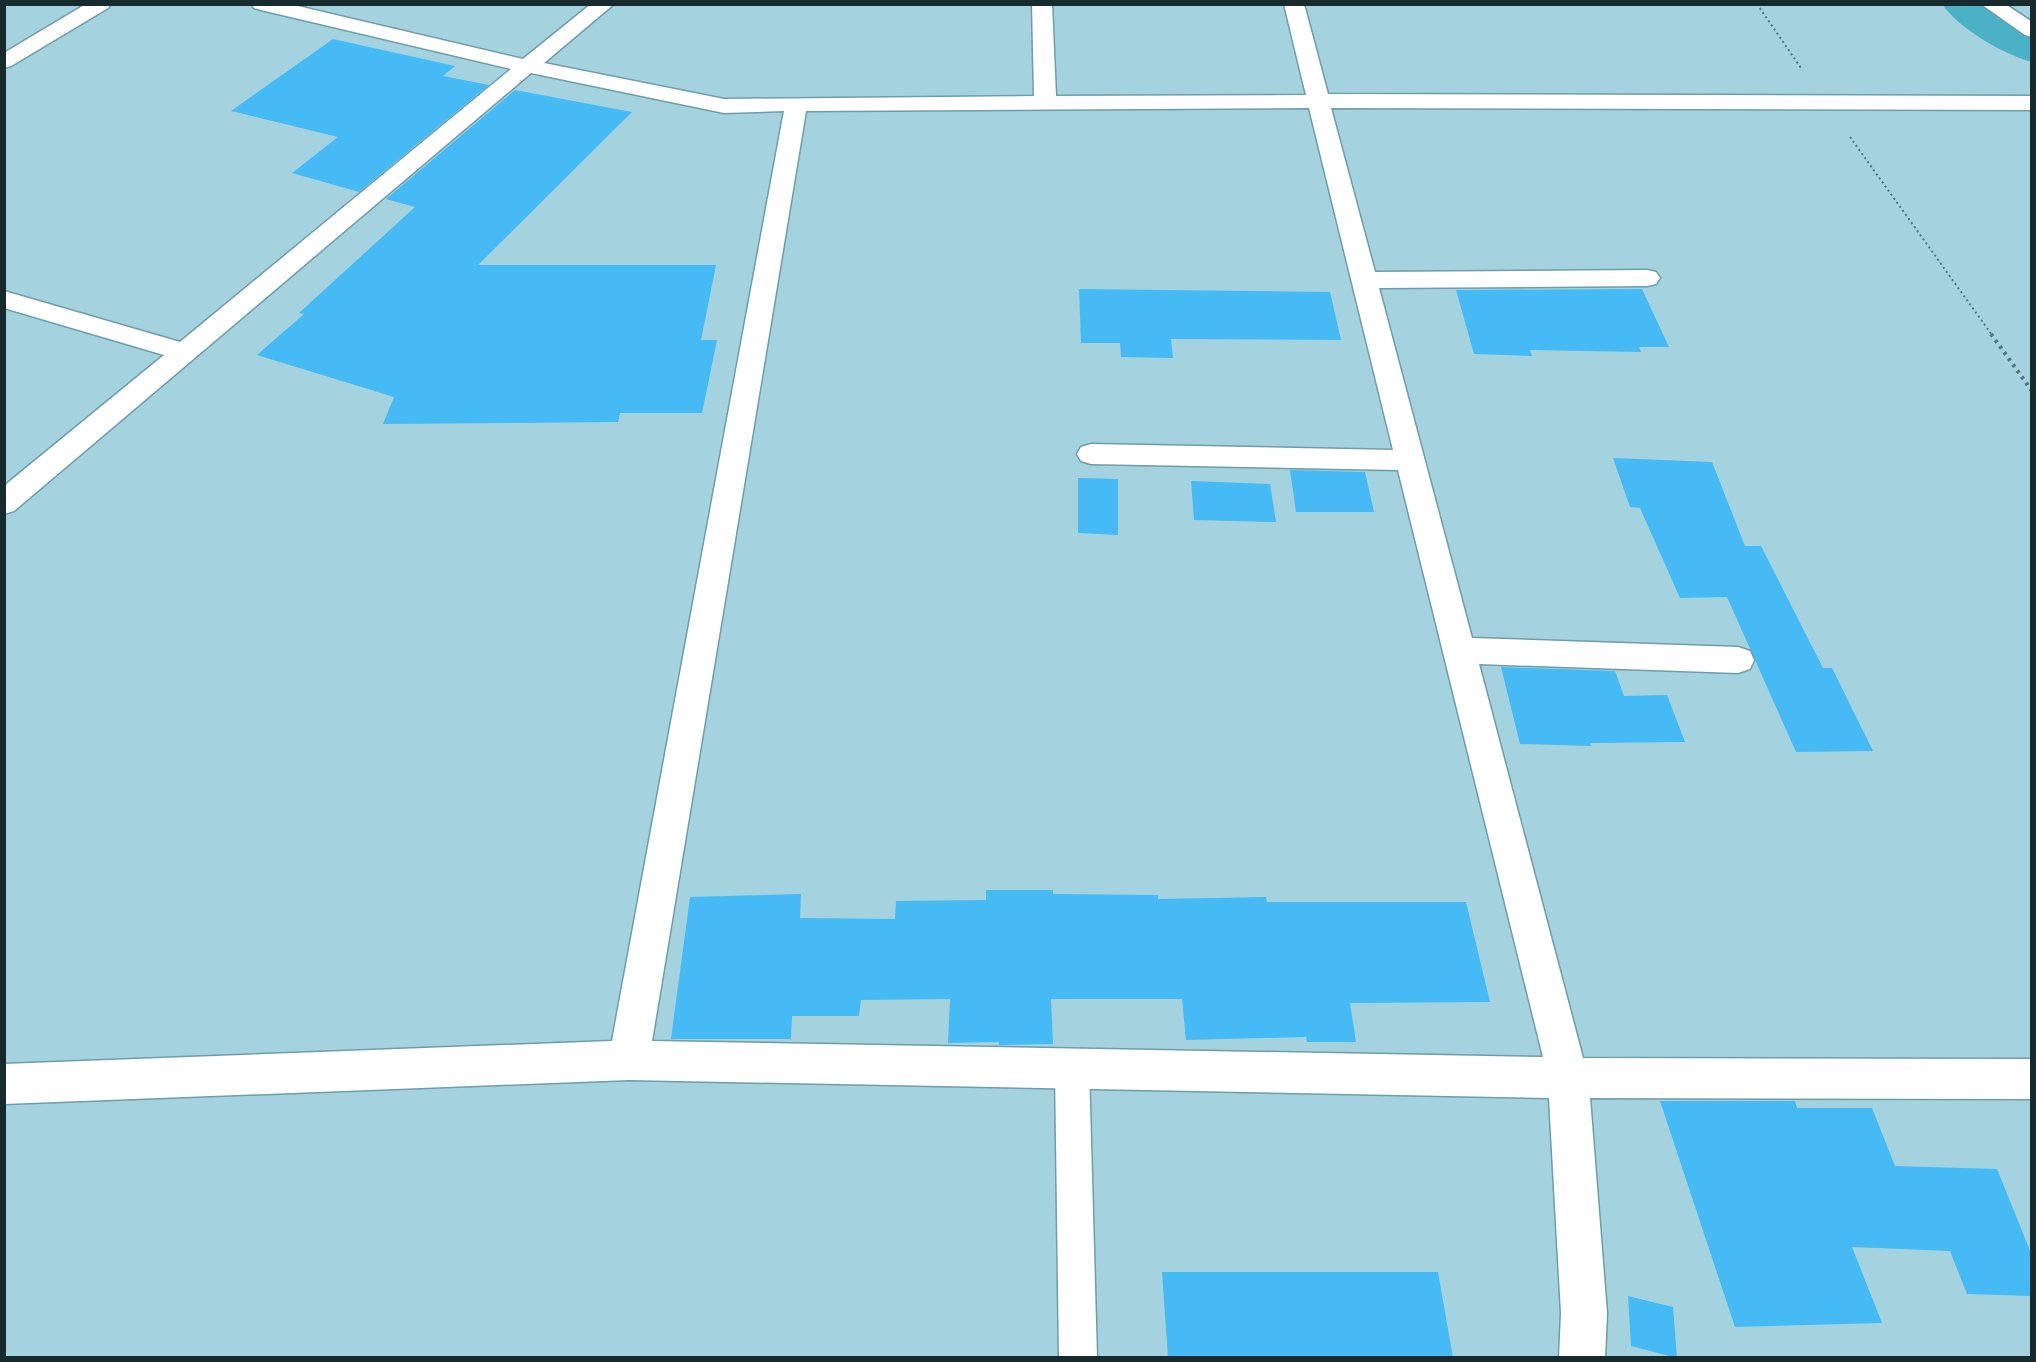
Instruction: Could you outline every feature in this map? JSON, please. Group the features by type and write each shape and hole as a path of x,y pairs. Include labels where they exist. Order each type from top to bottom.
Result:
{"street":[{"path":"4,62 101,4"},
{"path":"261,4 527,66 724,106 1319,101 2031,103"},
{"path":"4,503 604,4"},
{"path":"1042,4 1045,102"},
{"path":"1294,4 1568,1078 1584,1313 1582,1358"},
{"path":"1991,4 2031,32"},
{"path":"629,1060 796,104"},
{"path":"1365,280 1647,278"},
{"path":"4,299 185,352"},
{"path":"1091,454 1410,460"},
{"path":"1459,650 1738,660"},
{"path":"4,1084 629,1060 1568,1078 2031,1079"}],"lane":[{"path":"1072,1068 1078,1358"}],"path":[{"path":"1757,4 2031,390"}],"building":[{"path":"333,39 455,66 443,76 489,85 359,192 292,173 338,137 231,111"},
{"path":"515,90 632,112 478,265 716,265 701,340 717,340 702,413 620,413 618,422 383,424 394,397 257,355 304,314 299,313 415,207 386,199"},
{"path":"1079,289 1330,292 1341,340 1171,339 1173,358 1121,357 1120,343 1081,343"},
{"path":"1642,289 1669,347 1639,347 1641,352 1530,350 1532,356 1474,354 1456,290"},
{"path":"1613,458 1712,462 1745,546 1761,546 1823,668 1832,668 1873,751 1796,752 1727,597 1680,598 1640,508 1630,507"},
{"path":"1290,470 1365,472 1374,512 1296,512"},
{"path":"1078,478 1118,479 1118,535 1078,533"},
{"path":"1191,481 1270,484 1276,522 1194,520"},
{"path":"1501,667 1615,671 1624,696 1667,695 1685,742 1590,743 1591,746 1520,744"},
{"path":"986,890 1053,890 1053,894 1158,895 1158,899 1266,897 1267,902 1466,902 1490,1002 1350,1003 1356,1042 1307,1042 1306,1037 1186,1040 1182,999 1051,999 1053,1044 948,1043 950,999 861,1000 859,1016 792,1016 791,1039 671,1039 690,897 801,894 800,918 895,919 896,901 986,900"},
{"path":"1660,1101 1795,1101 1797,1108 1872,1108 1895,1166 1997,1169 2031,1253 2031,1296 1967,1294 1950,1251 1852,1247 1882,1323 1735,1327"},
{"path":"1162,1272 1438,1272 1453,1358 1168,1358"},
{"path":"1628,1296 1673,1307 1677,1358 1631,1346"}],"waterway":[{"path":"1969,4 2032,45"}]}
